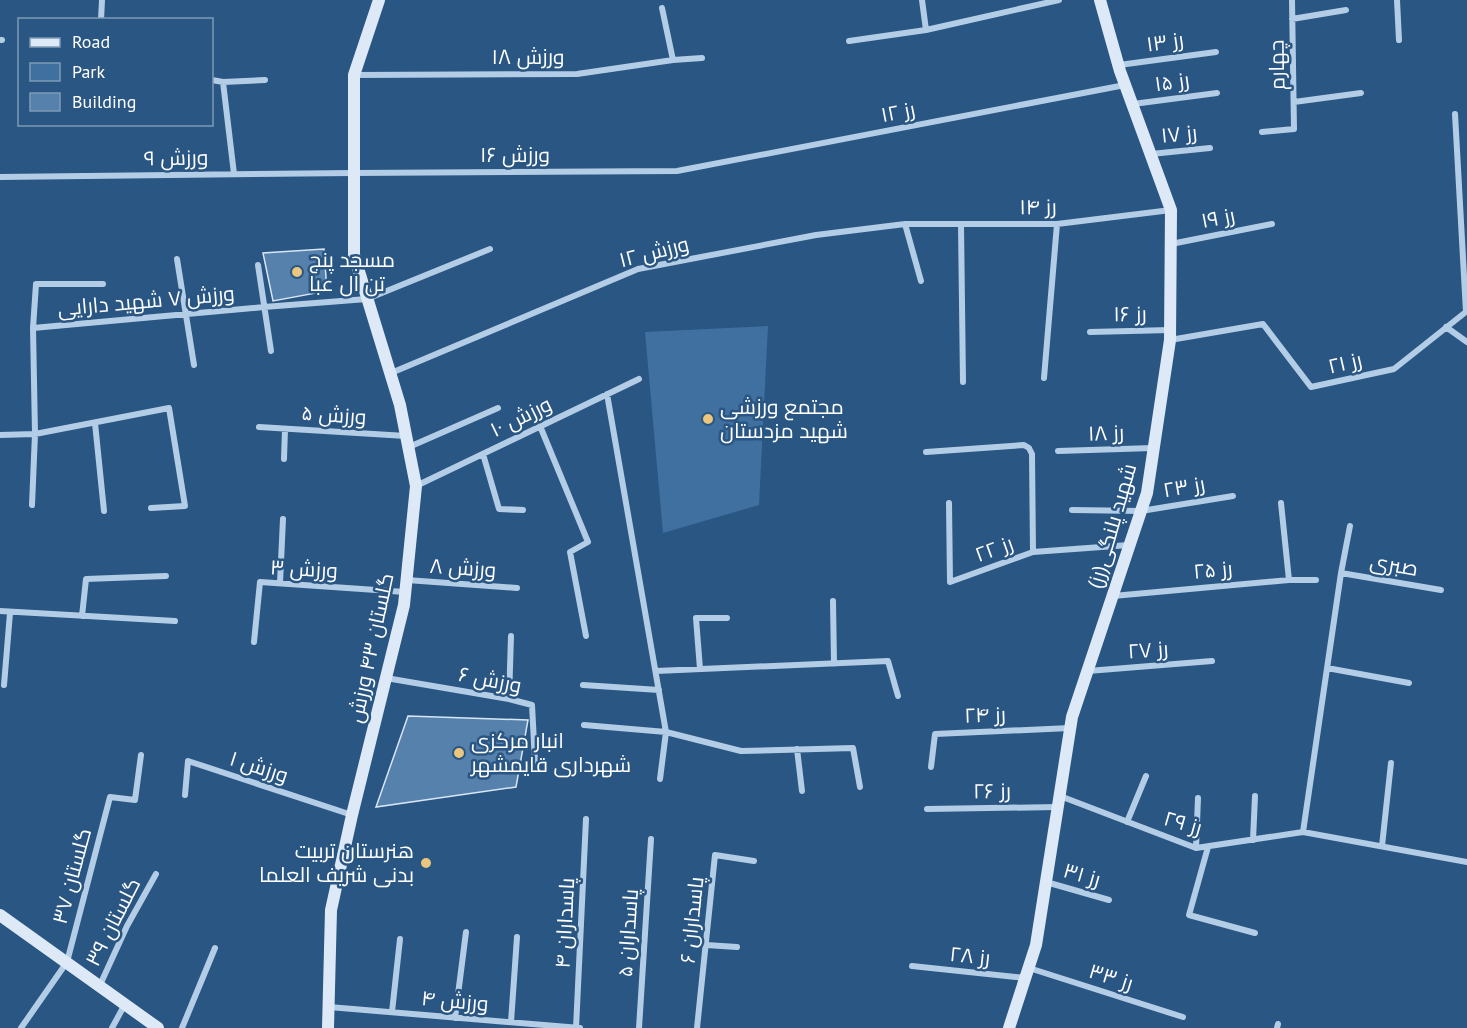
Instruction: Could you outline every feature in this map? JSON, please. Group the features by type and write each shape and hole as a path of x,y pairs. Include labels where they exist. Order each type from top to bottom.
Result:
{"street":[{"path":"101,18 102,0"},
{"name":"گلستان ۴۳ ورزش","path":"328,1028 331,910 352,815 405,605 416,486 400,405 354,255 354,75 379,0"},
{"path":"922,0 926,30"},
{"path":"849,41 926,30 1059,0"},
{"name":"شهید پلنگی(رز)","path":"1009,1028 1036,945 1072,717 1147,493 1170,335 1171,210 1118,65 1100,0"},
{"name":"چهارم","path":"1262,132 1294,129 1292,0"},
{"path":"1397,0 1399,40"},
{"path":"662,8 673,60"},
{"path":"1292,19 1346,10"},
{"name":"رز ۱۳","path":"1118,65 1216,52"},
{"name":"ورزش ۱۸","path":"354,75 577,74 702,58"},
{"path":"213,80 223,82 265,80"},
{"path":"223,82 234,174"},
{"name":"رز ۱۲","path":"677,171 1125,85"},
{"name":"رز ۱۵","path":"1132,104 1217,93"},
{"path":"1294,102 1361,93"},
{"path":"1455,114 1466,311"},
{"name":"رز ۱۷","path":"1150,154 1210,148"},
{"name":"ورزش ۱۶","path":"353,173 677,171"},
{"name":"ورزش ۹","path":"0,177 353,173"},
{"name":"رز ۱۴","path":"905,224 1057,224 1171,210"},
{"path":"905,224 921,281"},
{"name":"ورزش ۱۲","path":"391,373 638,269 816,235 905,224"},
{"path":"1044,378 1057,224"},
{"name":"رز ۱۹","path":"1171,244 1272,224"},
{"path":"961,225 963,382"},
{"name":"ورزش ۷ شهید دارایی","path":"32,505 35,434 33,328 368,299 490,249"},
{"path":"177,259 194,365"},
{"path":"258,266 271,351"},
{"path":"33,328 36,284 103,284"},
{"name":"رز ۲۱","path":"1170,335 1263,324 1311,387 1394,369 1466,311"},
{"path":"1446,327 1467,342"},
{"name":"رز ۱۶","path":"1090,332 1170,335"},
{"name":"ورزش ۱۰","path":"416,486 639,379"},
{"path":"607,394 666,732 660,779"},
{"path":"0,435 35,434 169,408 185,506 151,508"},
{"path":"408,442 498,408"},
{"path":"95,423 104,511"},
{"path":"540,426 588,542 570,552 586,636"},
{"name":"ورزش ۵","path":"259,427 408,442"},
{"path":"284,459 285,429"},
{"path":"926,452 1024,445 1029,448 1032,454 1033,552"},
{"name":"رز ۱۸","path":"1058,451 1154,448"},
{"path":"483,454 499,509 523,510"},
{"name":"رز ۲۳","path":"1072,510 1141,511 1233,496"},
{"name":"رز ۲۲","path":"949,503 950,582 1033,552 1130,544"},
{"path":"1281,503 1289,580"},
{"path":"280,583 283,519"},
{"path":"1303,832 1350,526"},
{"name":"صبری","path":"1341,573 1441,590"},
{"path":"82,616 86,579 166,576"},
{"name":"رز ۲۵","path":"1112,596 1289,580 1316,580"},
{"name":"ورزش ۳","path":"254,642 260,582 406,586"},
{"name":"ورزش ۸","path":"406,586 516,588"},
{"path":"833,601 834,664"},
{"path":"0,611 175,621"},
{"path":"4,685 10,613"},
{"path":"700,669 696,618 727,618"},
{"path":"509,699 511,636"},
{"path":"656,671 888,661 897,696"},
{"name":"رز ۲۷","path":"1087,671 1212,661"},
{"path":"1327,668 1409,683"},
{"name":"ورزش ۶","path":"386,678 532,705 535,762"},
{"path":"583,685 659,690"},
{"path":"584,725 666,732 741,751 853,748 860,787"},
{"name":"رز ۲۴","path":"931,767 935,734 1070,728"},
{"path":"797,749 802,790"},
{"name":"گلستان ۳۷","path":"67,962 110,797 135,800 141,755"},
{"name":"ورزش ۱","path":"185,795 188,761 352,815"},
{"path":"1382,846 1391,763"},
{"path":"1127,822 1146,776"},
{"path":"1253,840 1255,796"},
{"path":"1196,849 1198,798"},
{"name":"رز ۲۹","path":"1059,802 1127,822 1196,849 1303,832 1467,862"},
{"name":"رز ۲۶","path":"927,808 1059,802"},
{"name":"پاسداران ۴","path":"578,1028 586,819"},
{"name":"پاسداران ۵","path":"639,1028 651,839"},
{"path":"1208,847 1189,915 1255,933"},
{"name":"پاسداران ۶","path":"697,1028 715,855 754,861"},
{"name":"گلستان ۳۹","path":"100,985 127,926 156,874"},
{"name":"رز ۳۱","path":"1046,882 1108,900"},
{"path":"0,915 156,1027"},
{"path":"455,1018 466,932"},
{"path":"511,1022 517,937"},
{"path":"392,1012 400,939"},
{"path":"706,945 738,947"},
{"path":"182,1028 215,948"},
{"path":"21,1028 67,962"},
{"name":"رز ۲۸","path":"912,966 1027,973"},
{"name":"رز ۳۳","path":"1027,973 1183,1017"},
{"path":"112,1028 125,1004"},
{"name":"ورزش ۴","path":"328,1007 578,1028"}],"green space":[{"name":"مجتمع ورزشی شهید مزدستان","path":"768,326 759,505 663,533 645,332"}],"building":[{"name":"مسجد پنج تن ال عبا","path":"324,249 327,291 273,301 263,253"},
{"name":"انبار مرکزی شهرداری قایمشهر","path":"408,716 528,720 516,787 376,807"}],"place":[{"name":"مسجد پنج تن ال عبا","path":"297,272"},
{"name":"مجتمع ورزشی شهید مزدستان","path":"708,419"},
{"name":"انبار مرکزی شهرداری قایمشهر","path":"459,753"},
{"name":"هنرستان تربیت بدنی شریف العلما","path":"426,863"}]}
